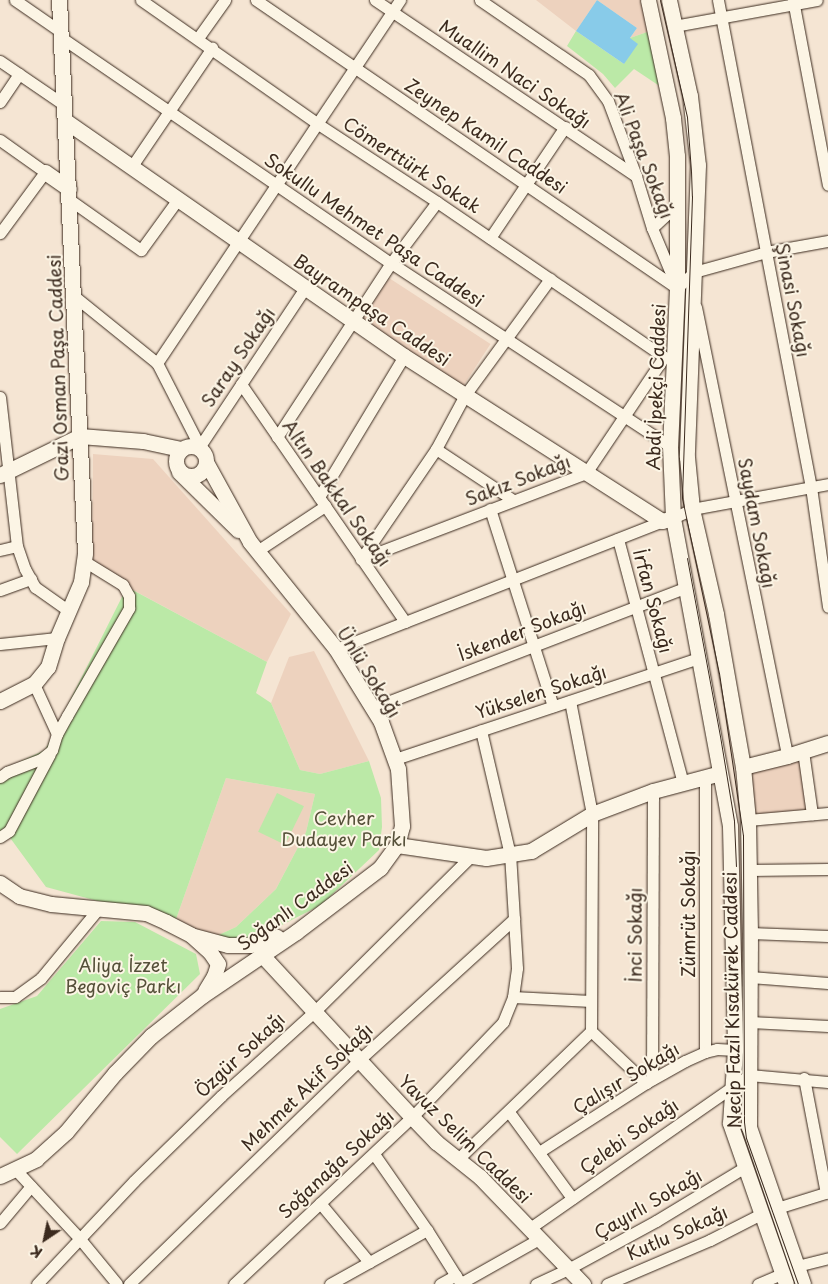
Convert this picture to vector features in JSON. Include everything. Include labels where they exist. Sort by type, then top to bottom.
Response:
[{"type":"street","name":"Sokullu Mehmet Paşa Caddesi","points":[[15,0],[276,185],[505,339],[670,446]]},
{"type":"street","name":"Gazi Osman Paşa Caddesi","points":[[0,701],[34,684],[48,667],[57,638],[81,582],[84,561],[70,194],[59,0]]},
{"type":"street","name":"Cömerttürk Sokak","points":[[142,0],[318,124],[438,202],[664,357]]},
{"type":"street","points":[[198,38],[224,0]]},
{"type":"street","name":"Zeynep Kamil Caddesi","points":[[256,0],[677,288]]},
{"type":"street","name":"Muallim Naci Sokağı","points":[[375,0],[636,176]]},
{"type":"street","points":[[157,363],[400,0]]},
{"type":"street","name":"Ali Paşa Sokağı","points":[[480,0],[589,75],[608,100],[636,176],[652,228],[677,288]]},
{"type":"street","name":"Abdi İpekçi Caddesi","points":[[648,0],[673,118],[677,156],[677,288],[667,520],[685,588],[699,658],[712,774]]},
{"type":"street","name":"Abdi İpekçi Caddesi","points":[[669,0],[690,96],[698,165],[687,457],[692,509],[716,614],[743,767]]},
{"type":"street","name":"Şinasi Sokağı","points":[[718,0],[811,487],[828,607]]},
{"type":"street","points":[[674,26],[793,2],[817,0]]},
{"type":"street","points":[[793,2],[828,185]]},
{"type":"street","points":[[132,166],[212,48]]},
{"type":"street","points":[[0,62],[66,106]]},
{"type":"street","points":[[0,102],[19,74]]},
{"type":"street","name":"Bayrampaşa Caddesi","points":[[66,122],[404,356],[586,472],[667,520]]},
{"type":"street","points":[[490,238],[565,127]]},
{"type":"street","points":[[0,140],[45,172],[141,250],[178,200]]},
{"type":"street","points":[[0,233],[45,172]]},
{"type":"street","points":[[277,437],[355,322],[391,263],[438,202]]},
{"type":"street","points":[[652,228],[678,205]]},
{"type":"street","points":[[677,288],[694,272],[766,252],[828,241]]},
{"type":"street","points":[[361,558],[436,449],[465,395],[550,279]]},
{"type":"street","name":"Saray Sokağı","points":[[202,452],[240,384],[305,288]]},
{"type":"street","points":[[74,296],[157,363],[253,546]]},
{"type":"street","name":"Saydam Sokağı","points":[[694,296],[788,756]]},
{"type":"street","points":[[253,546],[322,502],[404,356]]},
{"type":"street","name":"Sakız Sokağı","points":[[361,558],[586,472],[664,357]]},
{"type":"street","name":"Altın Bakkal Sokağı","points":[[240,384],[405,622]]},
{"type":"street","points":[[0,397],[4,473],[17,546],[35,587],[69,610]]},
{"type":"street","points":[[4,473],[80,436],[143,441],[179,461],[253,546]]},
{"type":"street","points":[[179,461],[191,446],[202,452]]},
{"type":"street","points":[[436,449],[513,500]]},
{"type":"street","points":[[179,461],[189,477],[194,476],[202,471],[202,452]]},
{"type":"street","points":[[336,649],[692,509],[828,484]]},
{"type":"street","points":[[490,509],[553,706]]},
{"type":"street","name":"İrfan Sokağı","points":[[618,539],[683,783]]},
{"type":"street","points":[[0,550],[17,546]]},
{"type":"street","name":"Ünlü Sokağı","points":[[253,546],[336,649],[381,722],[398,769],[402,826],[397,845]]},
{"type":"street","points":[[0,837],[9,831],[52,750],[58,734],[130,608],[129,596],[123,585],[84,561]]},
{"type":"street","points":[[0,590],[31,579]]},
{"type":"street","name":"İskender Sokağı","points":[[372,708],[636,605],[685,588]]},
{"type":"street","points":[[0,644],[57,638]]},
{"type":"street","name":"Yükselen Sokağı","points":[[395,759],[699,658]]},
{"type":"street","points":[[34,684],[58,734]]},
{"type":"street","points":[[458,1160],[591,1032],[592,814],[570,701]]},
{"type":"street","name":"Soğanağa Sokağı","points":[[234,1284],[412,1117],[503,1022],[513,997],[517,968],[510,855],[481,730]]},
{"type":"street","points":[[743,767],[788,756],[828,743]]},
{"type":"street","points":[[0,777],[7,772],[41,760],[52,750]]},
{"type":"street","points":[[803,751],[812,814]]},
{"type":"street","name":"Necip Fazıl Kısakürek Caddesi","points":[[743,767],[748,820],[749,870],[749,1127],[777,1208],[789,1274]]},
{"type":"street","points":[[397,845],[486,858],[531,851],[592,814],[653,791],[712,774]]},
{"type":"street","name":"Necip Fazıl Kısakürek Caddesi","points":[[712,774],[730,826],[735,1050],[730,1123],[761,1214],[789,1274],[803,1284]]},
{"type":"street","name":"Zümrüt Sokağı","points":[[705,1052],[712,774]]},
{"type":"street","name":"İnci Sokağı","points":[[649,1081],[653,791]]},
{"type":"street","points":[[748,820],[828,813]]},
{"type":"street","name":"Soğanlı Caddesi","points":[[0,1176],[36,1159],[66,1132],[151,1036],[203,995],[260,954],[296,932],[380,868],[397,845]]},
{"type":"street","name":"Özgür Sokağı","points":[[37,1284],[221,1096],[314,1012],[472,856]]},
{"type":"street","points":[[749,870],[828,868]]},
{"type":"street","points":[[0,884],[19,896],[51,904],[146,913],[191,935],[228,945],[250,945],[296,932]]},
{"type":"street","points":[[0,997],[15,996],[40,978],[98,909]]},
{"type":"street","name":"Mehmet Akif Sokağı","points":[[129,1284],[358,1060],[514,919]]},
{"type":"street","points":[[750,933],[828,936]]},
{"type":"street","points":[[191,935],[210,952],[218,964],[214,976],[203,995]]},
{"type":"street","name":"Yavuz Selim Caddesi","points":[[260,954],[436,1142],[480,1177],[583,1284]]},
{"type":"street","points":[[750,977],[828,983]]},
{"type":"street","points":[[513,997],[591,1001]]},
{"type":"street","points":[[750,1022],[828,1026]]},
{"type":"street","points":[[591,1032],[649,1081]]},
{"type":"street","name":"Çalışır Sokağı","points":[[539,1152],[649,1081],[705,1052],[717,1049],[735,1050]]},
{"type":"street","points":[[749,1075],[804,1078],[828,1082]]},
{"type":"street","name":"Çelebi Sokağı","points":[[440,1284],[459,1281],[534,1234],[572,1198],[749,1075]]},
{"type":"street","points":[[777,1208],[827,1192],[804,1078]]},
{"type":"street","points":[[509,1112],[572,1198]]},
{"type":"street","points":[[374,1154],[427,1230],[459,1281]]},
{"type":"street","name":"Çayırlı Sokağı","points":[[536,1284],[568,1269],[745,1167]]},
{"type":"street","points":[[15,1169],[80,1239],[117,1284]]},
{"type":"street","points":[[0,1223],[31,1186]]},
{"type":"street","points":[[320,1203],[369,1262]]},
{"type":"street","name":"Kutlu Sokağı","points":[[606,1284],[710,1240],[761,1214]]},
{"type":"street","points":[[330,1284],[427,1230]]},
{"type":"street","points":[[758,1284],[828,1258]]},
{"type":"shaded area","points":[[536,0],[597,0],[576,31]]},
{"type":"shaded area","points":[[597,0],[641,0],[650,31],[630,38],[637,28]]},
{"type":"shaded area","points":[[389,278],[490,344],[463,387],[361,321]]},
{"type":"shaded area","points":[[93,454],[153,459],[291,614],[267,662],[92,568]]},
{"type":"shaded area","points":[[314,651],[369,761],[320,774],[300,770],[271,703],[289,657]]},
{"type":"shaded area","points":[[800,758],[807,812],[751,816],[749,768]]},
{"type":"shaded area","points":[[226,778],[315,794],[306,832],[276,889],[236,927],[212,938],[175,922]]},
{"type":"green space","points":[[576,31],[624,64],[630,38],[650,31],[664,89],[634,69],[615,88],[603,74],[567,46]]},
{"type":"green space","name":"Cevher Dudayev Parkı","points":[[127,587],[267,662],[256,693],[271,703],[300,770],[320,774],[369,761],[381,798],[382,827],[379,850],[321,905],[262,935],[244,941],[212,938],[236,927],[276,889],[306,832],[315,794],[226,778],[175,922],[46,887],[8,835],[0,839],[0,771],[45,750]]},
{"type":"green space","points":[[277,793],[304,806],[285,845],[258,832]]},
{"type":"green space","name":"Aliya İzzet Begoviç Parkı","points":[[101,921],[135,922],[196,954],[200,974],[17,1154],[0,1137],[0,1009],[37,996]]},
{"type":"water","points":[[597,0],[637,28],[630,38],[638,44],[624,64],[576,31]]},
{"type":"tram line","points":[[660,0],[687,117],[691,171],[692,196],[682,498],[719,673],[743,835],[744,1122],[746,1138],[798,1284]]},
{"type":"tram line","points":[[687,558],[734,821],[736,866]]}]
